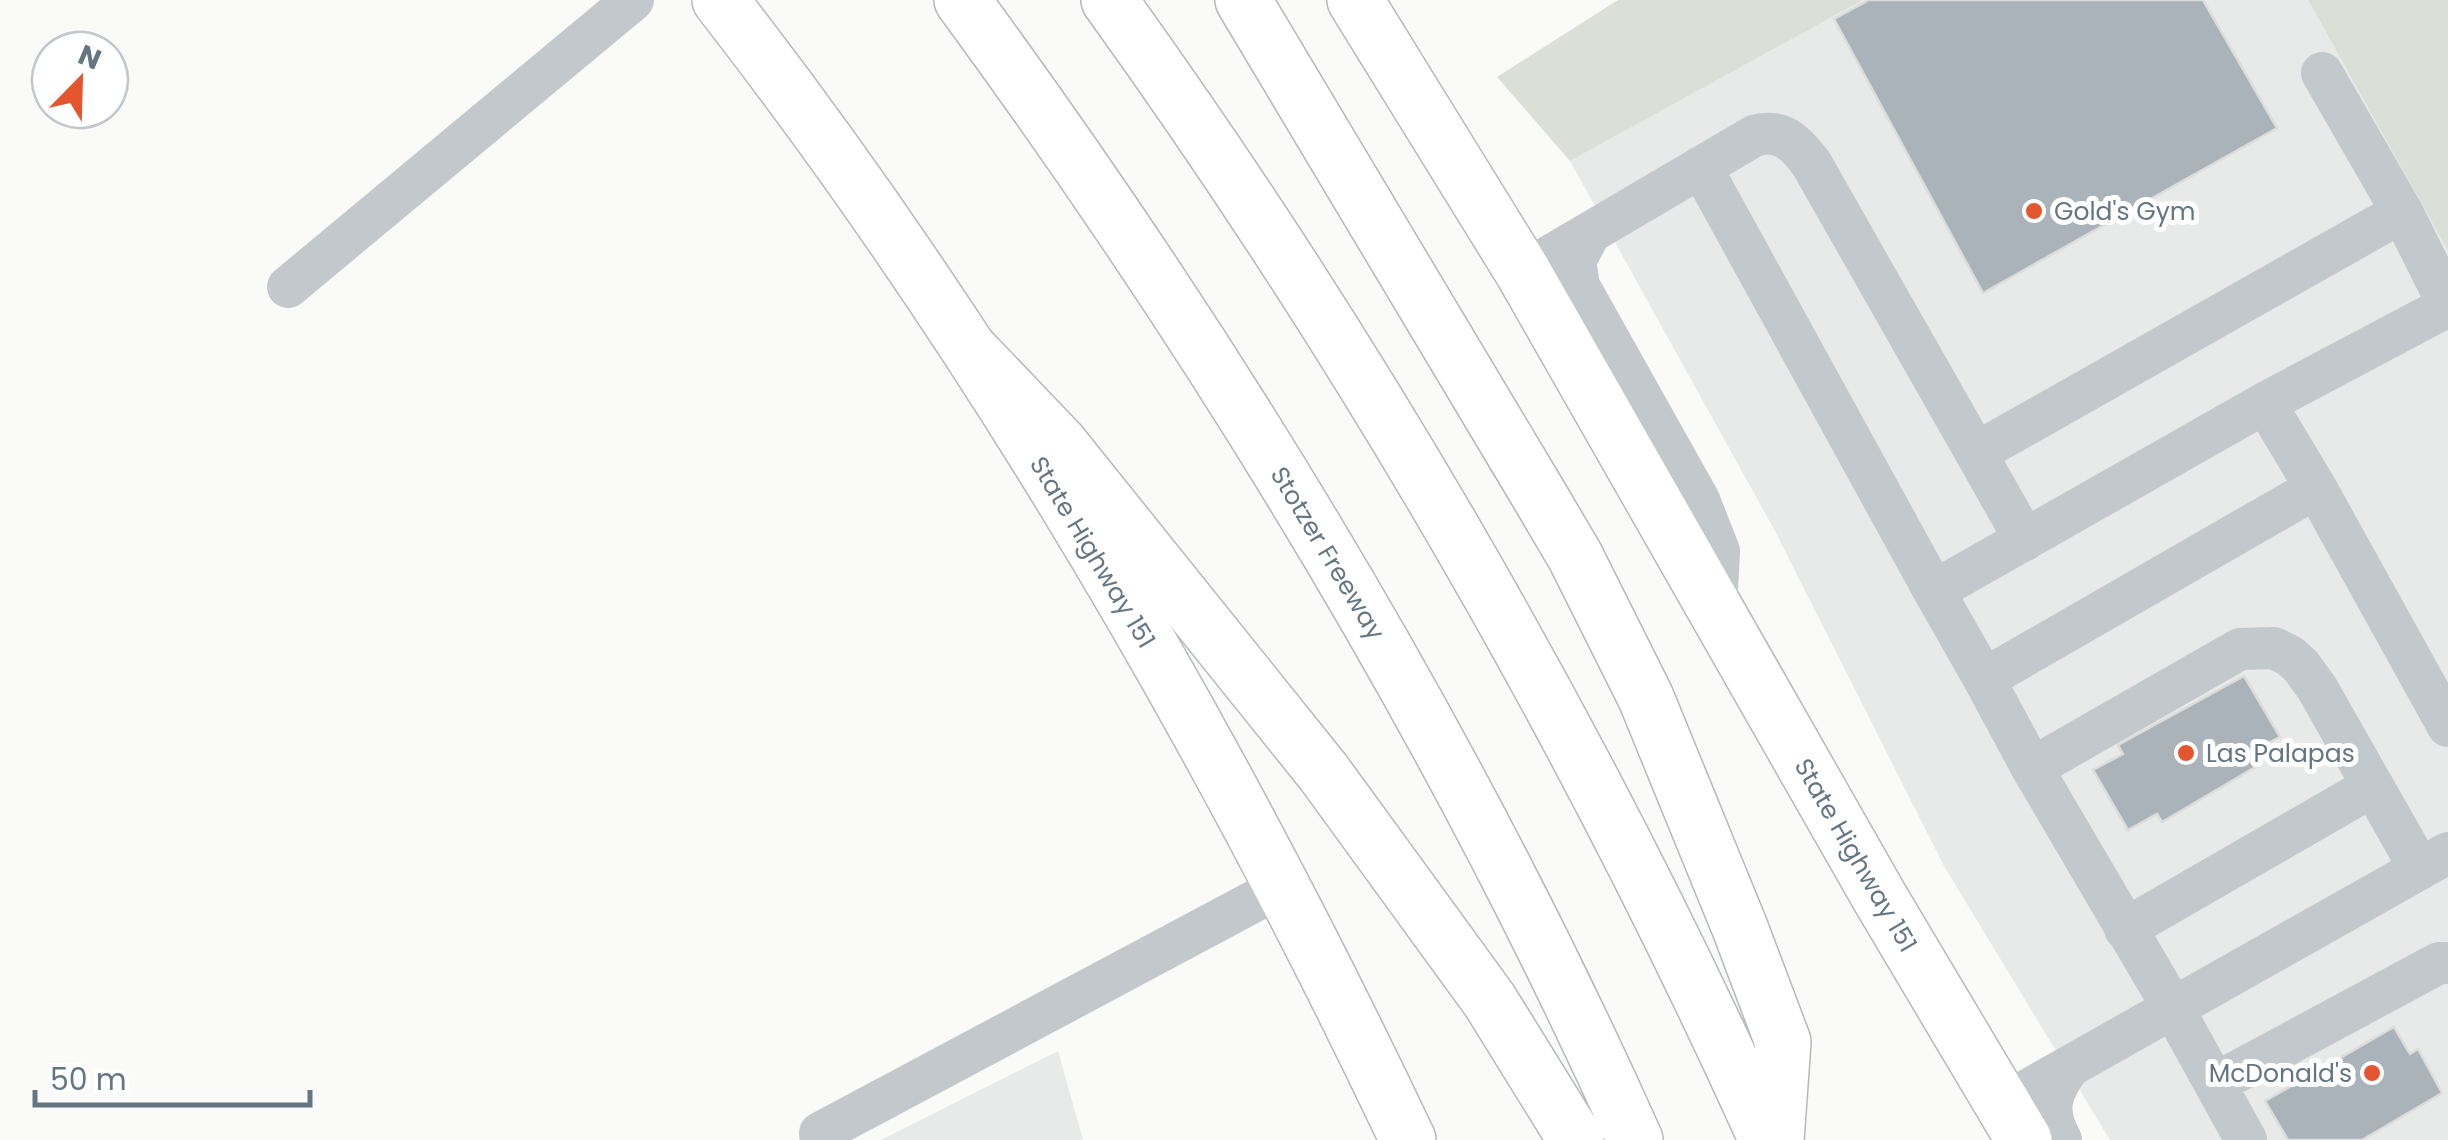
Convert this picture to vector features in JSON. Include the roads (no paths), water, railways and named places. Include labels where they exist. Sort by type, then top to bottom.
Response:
[{"type":"main road","name":"State Highway 151","points":[[720,0],[869,200],[971,351],[1110,577],[1281,887],[1408,1140]]},
{"type":"main road","name":"Stotzer Freeway","points":[[962,0],[1156,277],[1342,575],[1490,840],[1635,1140]]},
{"type":"main road","points":[[1109,0],[1337,337],[1477,570],[1636,865],[1767,1140]]},
{"type":"main road","points":[[1243,0],[1539,495],[1646,698],[1783,1042],[1776,1140]]},
{"type":"main road","name":"State Highway 151","points":[[1355,0],[1523,272],[1880,898],[2014,1122]]},
{"type":"main road","points":[[971,351],[1059,443],[1324,773],[1453,946],[1576,1140]]},
{"type":"lane","points":[[288,287],[633,0]]},
{"type":"lane","points":[[1934,592],[2265,403],[2448,305],[2402,212],[2322,73]]},
{"type":"lane","points":[[1523,272],[1754,136],[1768,132],[1792,140],[1802,150],[2025,540]]},
{"type":"lane","points":[[1701,167],[2032,768],[2174,1008],[2246,1140]]},
{"type":"lane","points":[[1976,453],[2402,212]]},
{"type":"lane","points":[[1590,233],[1574,261],[1579,286],[1699,500],[1719,550],[1716,610]]},
{"type":"lane","points":[[2265,403],[2448,726]]},
{"type":"lane","points":[[1984,679],[2316,488]]},
{"type":"lane","points":[[2014,1122],[2070,1066],[2434,861],[2373,786],[2302,666],[2274,648],[2240,648],[2032,768]]},
{"type":"lane","points":[[2126,929],[2373,786]]},
{"type":"lane","points":[[815,1138],[1281,887]]},
{"type":"lane","points":[[2216,1083],[2439,962],[2448,963]]},
{"type":"lane","points":[[2259,1060],[2290,1070],[2448,990]]},
{"type":"lane","points":[[2062,1140],[2052,1123],[2050,1101],[2070,1066]]},
{"type":"place","name":"Gold's Gym","points":[[2034,211]]},
{"type":"place","name":"Las Palapas","points":[[2186,753]]},
{"type":"place","name":"McDonald's","points":[[2372,1073]]}]
